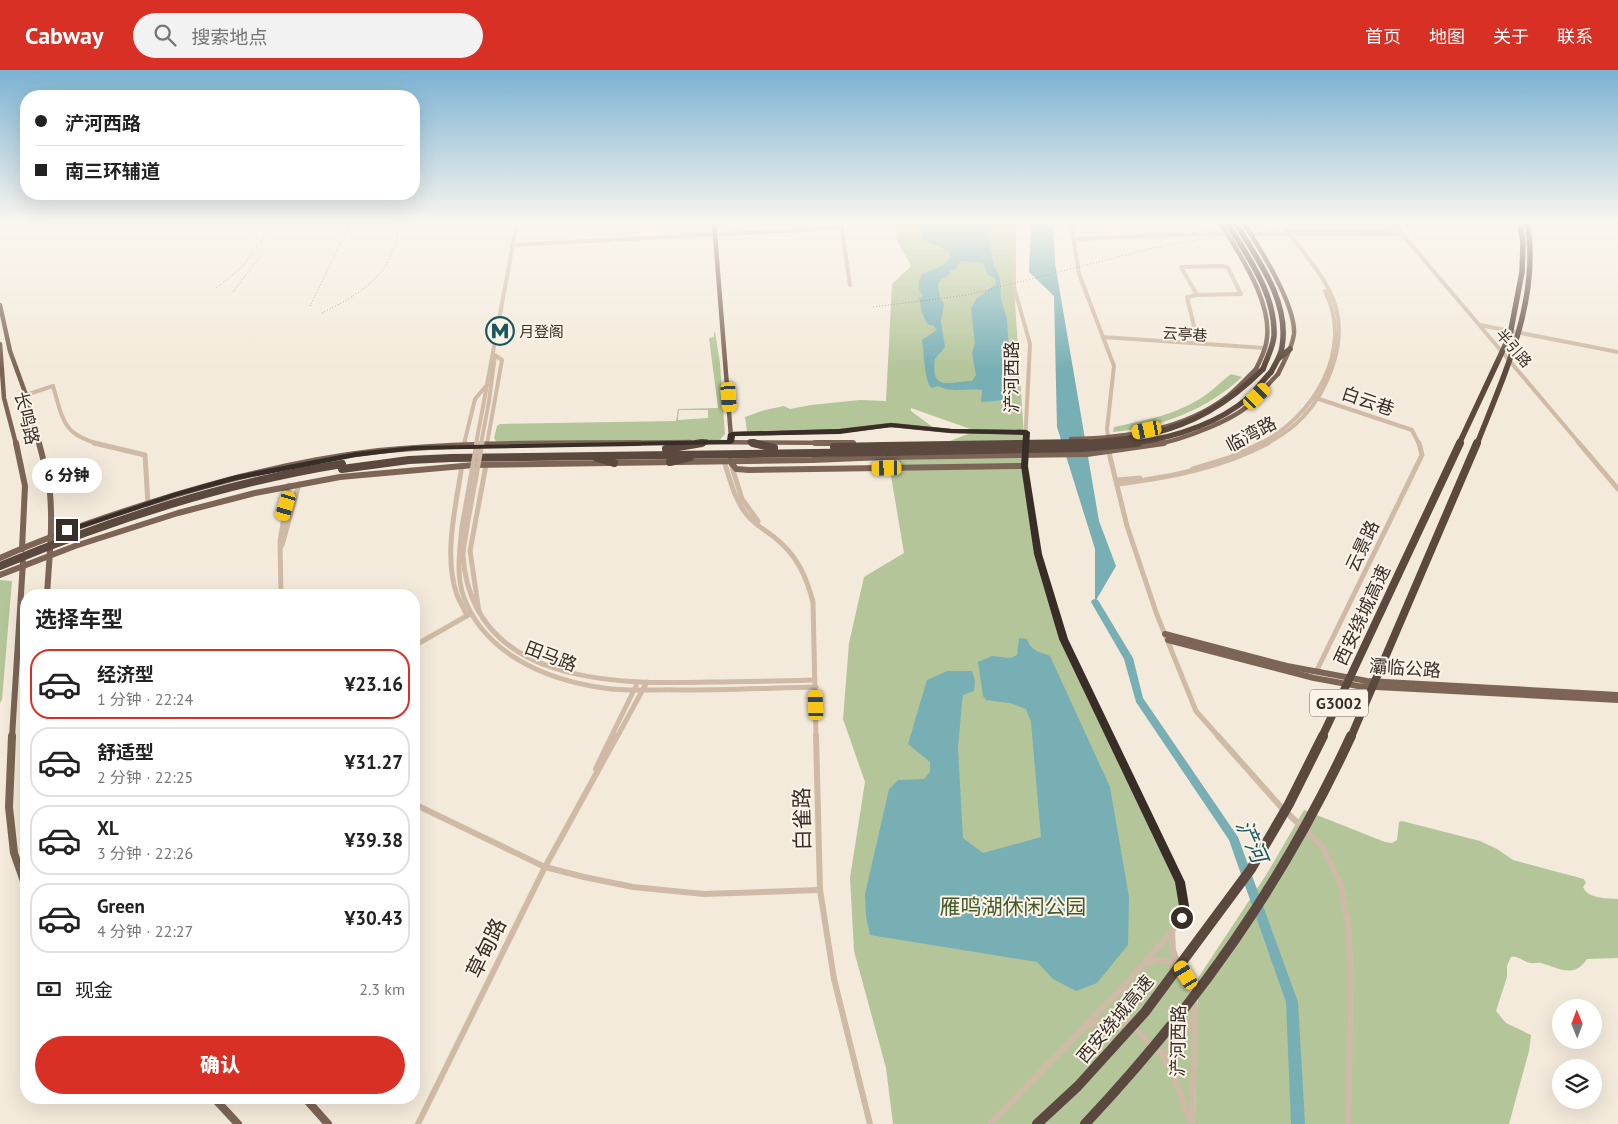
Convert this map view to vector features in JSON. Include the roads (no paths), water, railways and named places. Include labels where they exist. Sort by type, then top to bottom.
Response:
[{"type":"highway","points":[[0,571],[96,533],[171,508],[342,466],[442,458],[706,454],[1083,443],[1107,442],[1152,434],[1190,423],[1228,403],[1250,384],[1273,339],[1274,314],[1272,306],[1255,271]]},
{"type":"highway","points":[[0,566],[65,540],[178,502],[293,473],[419,455],[476,452],[774,448],[1083,449],[1111,448],[1154,441],[1197,427],[1225,414],[1243,403],[1262,384],[1270,372],[1278,359],[1283,339],[1282,310],[1263,271]]},
{"type":"highway","name":"西安绕城高速","points":[[1038,1124],[1078,1086],[1145,1012],[1251,869],[1289,804],[1350,680],[1510,335],[1522,271]]},
{"type":"highway","name":"G3002","points":[[1085,1124],[1135,1070],[1196,996],[1222,961],[1286,863],[1333,773],[1371,692],[1476,447],[1503,376],[1527,293],[1530,271]]},
{"type":"highway","points":[[1265,348],[1273,339]]},
{"type":"highway","points":[[1278,359],[1290,349]]},
{"type":"highway","points":[[666,449],[706,442]]},
{"type":"highway","points":[[750,442],[774,448]]},
{"type":"highway","points":[[670,462],[706,454]]},
{"type":"highway","points":[[588,455],[614,463]]},
{"type":"main road","points":[[718,271],[732,434],[731,442]]},
{"type":"main road","points":[[1247,271],[1266,313],[1267,338],[1259,369]]},
{"type":"main road","points":[[0,558],[51,535],[236,477],[298,464],[404,449],[464,446],[750,442],[884,449],[1087,454],[1163,443],[1220,422],[1248,406],[1278,374],[1290,349],[1294,331],[1289,308],[1270,271]]},
{"type":"main road","name":"长鸣路","points":[[0,306],[10,351],[26,395],[47,473],[50,494],[51,535],[48,589]]},
{"type":"main road","name":"长鸣路","points":[[0,344],[4,398],[25,483],[21,589]]},
{"type":"main road","points":[[1,353],[10,351]]},
{"type":"main road","points":[[732,434],[840,431],[891,425],[951,431],[1026,432]]},
{"type":"main road","points":[[0,575],[51,555],[178,512],[289,486],[372,472],[486,465],[727,461],[884,449]]},
{"type":"main road","points":[[727,461],[736,468],[749,470],[1024,466]]},
{"type":"main road","name":"长鸣路","points":[[20,610],[9,771],[9,807],[14,853],[20,870]]},
{"type":"main road","name":"灞临公路","points":[[1166,637],[1316,672],[1377,681],[1618,695]]},
{"type":"main road","name":"灞临公路","points":[[1166,637],[1314,678],[1358,686],[1618,700]]},
{"type":"main road","points":[[220,1104],[238,1124]]},
{"type":"main road","points":[[310,1104],[328,1124]]},
{"type":"street","name":"田马路","points":[[508,271],[495,354],[457,560],[460,581],[469,615],[495,646],[524,665],[565,680],[604,688],[643,689],[815,683]]},
{"type":"street","points":[[848,271],[850,285]]},
{"type":"street","name":"浐河西路","points":[[1014,271],[1014,287],[1030,344],[1024,466],[1038,554],[1063,639],[1180,882],[1184,906],[1182,918],[1172,931],[1173,950],[1178,963],[1192,984],[1195,1010],[1191,1124]]},
{"type":"street","points":[[1079,271],[1114,366],[1108,429],[1110,457],[1127,526],[1166,637],[1196,711],[1280,807],[1322,846],[1340,885],[1348,925],[1351,974],[1348,1124]]},
{"type":"street","points":[[1183,271],[1197,295]]},
{"type":"street","points":[[1198,343],[1187,297],[1241,294],[1230,271]]},
{"type":"street","name":"临湾路","points":[[1117,482],[1179,475],[1215,466],[1244,455],[1290,429],[1313,407],[1316,398],[1332,371],[1339,334],[1339,317],[1331,295],[1316,271]]},
{"type":"street","name":"半引路","points":[[1434,271],[1618,489]]},
{"type":"street","points":[[1479,325],[1618,352]]},
{"type":"street","points":[[1104,338],[1265,348]]},
{"type":"street","name":"云亭巷","points":[[1104,338],[1265,348]]},
{"type":"street","name":"田马路","points":[[486,401],[486,386],[495,354]]},
{"type":"street","points":[[487,446],[502,360],[495,354]]},
{"type":"street","points":[[26,395],[54,386],[66,428],[83,440],[144,455],[148,504]]},
{"type":"street","points":[[464,446],[475,400],[486,386]]},
{"type":"street","name":"白云巷","points":[[1316,398],[1412,430]]},
{"type":"street","name":"云景路","points":[[1316,672],[1422,455],[1419,443],[1412,430]]},
{"type":"street","name":"白雀路","points":[[727,461],[731,487],[737,500],[747,516],[791,551],[802,565],[813,602],[820,890],[834,979],[870,1124]]},
{"type":"street","points":[[480,616],[470,551],[486,465]]},
{"type":"street","points":[[420,643],[469,615],[457,595],[451,565],[462,466]]},
{"type":"street","points":[[280,550],[299,484]]},
{"type":"street","points":[[281,589],[280,534],[289,486]]},
{"type":"street","name":"田马路","points":[[464,526],[463,555],[471,599],[480,616],[499,639],[528,658],[560,671],[608,681],[815,683]]},
{"type":"street","points":[[588,788],[638,682]]},
{"type":"street","points":[[588,788],[609,754],[647,682]]},
{"type":"street","name":"草甸路","points":[[418,1124],[545,867],[588,788]]},
{"type":"street","points":[[420,807],[545,867],[632,887],[695,893],[820,890]]},
{"type":"street","points":[[990,1124],[1126,984],[1172,931]]},
{"type":"street","points":[[1143,964],[1156,960],[1178,963]]},
{"type":"street","points":[[1126,984],[1122,994],[1122,1006],[1126,1022]]},
{"type":"street","points":[[1157,1051],[1164,1053],[1175,1047],[1192,1021],[1195,1010]]},
{"type":"street","points":[[1084,1027],[1114,1019],[1126,1022],[1163,1057],[1175,1076],[1191,1124]]},
{"type":"water","points":[[929,271],[950,271],[948,276],[941,279],[938,284],[940,298],[944,304],[941,321],[945,347],[935,359],[934,370],[939,381],[950,383],[972,381],[976,375],[972,353],[975,343],[971,309],[976,299],[996,284],[995,278],[988,275],[986,271],[997,271],[1000,278],[1001,299],[1007,319],[1009,353],[1015,383],[1005,400],[981,402],[982,390],[953,390],[938,386],[932,388],[929,385],[922,340],[937,330],[934,326],[927,324],[922,313],[919,298],[923,296],[920,291],[919,282],[922,274]]},
{"type":"water","points":[[1056,271],[1099,521],[1116,566],[1095,602],[1095,549],[1057,427],[1054,296],[1029,272]]},
{"type":"water","points":[[1019,638],[1027,639],[1033,649],[1050,656],[1110,787],[1129,897],[1128,945],[1097,983],[1076,991],[1053,979],[1037,962],[870,935],[866,916],[865,894],[889,789],[898,780],[924,779],[930,772],[930,762],[908,744],[927,680],[947,671],[972,671],[975,681],[974,691],[963,695],[958,748],[963,838],[983,853],[1041,837],[1031,722],[1026,709],[1010,703],[986,700],[983,696],[978,662],[992,656],[1010,658],[1017,655]]},
{"type":"waterway","name":"浐河","points":[[1095,602],[1128,658],[1139,699],[1233,837],[1292,1002],[1298,1124]]},
{"type":"railway","points":[[216,288],[237,271]]},
{"type":"railway","points":[[233,292],[249,271]]},
{"type":"railway","points":[[310,306],[327,271]]},
{"type":"railway","points":[[322,313],[340,304],[367,286],[382,271]]},
{"type":"railway","points":[[873,307],[967,295],[1062,271]]},
{"type":"place","name":"月登阁","points":[[500,331]]},
{"type":"park label","name":"雁鸣湖休闲公园","points":[[1013,906]]}]
